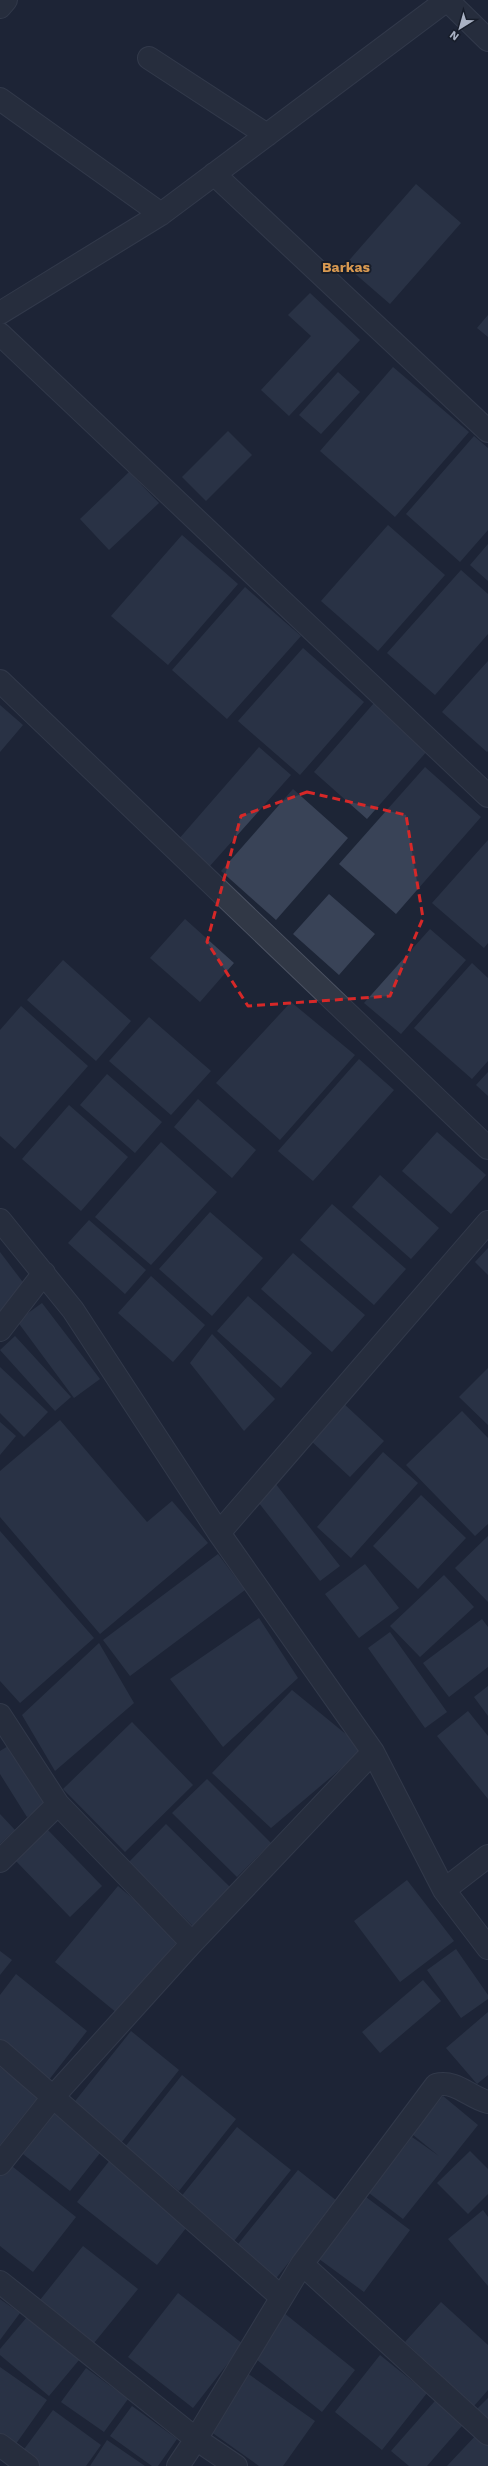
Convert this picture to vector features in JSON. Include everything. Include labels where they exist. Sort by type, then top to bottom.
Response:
[{"type":"street","points":[[0,7],[6,0]]},
{"type":"street","points":[[0,313],[161,214],[447,0],[488,40]]},
{"type":"street","points":[[149,58],[267,135]]},
{"type":"street","points":[[0,99],[161,214]]},
{"type":"street","points":[[214,174],[488,431]]},
{"type":"street","points":[[0,334],[488,796]]},
{"type":"street","points":[[0,682],[488,1148]]},
{"type":"street","points":[[0,1220],[73,1310],[219,1533],[373,1752],[444,1890],[488,1948]]},
{"type":"street","points":[[219,1533],[488,1222]]},
{"type":"street","points":[[0,1330],[44,1273]]},
{"type":"street","points":[[0,1715],[58,1804],[192,1943]]},
{"type":"street","points":[[0,2164],[53,2097],[192,1943],[373,1752]]},
{"type":"street","points":[[0,1861],[58,1804]]},
{"type":"street","points":[[444,1890],[488,1856]]},
{"type":"street","points":[[0,2051],[280,2296]]},
{"type":"street","points":[[178,2466],[196,2439],[280,2296],[302,2264],[436,2085],[445,2083],[453,2084],[478,2099],[488,2102]]},
{"type":"street","points":[[302,2264],[488,2434]]},
{"type":"street","points":[[0,2282],[196,2439],[236,2466]]},
{"type":"street","points":[[0,2445],[28,2466]]},
{"type":"highlighted area","points":[[307,792],[406,815],[423,918],[390,996],[248,1006],[207,942],[241,816]]},
{"type":"building","points":[[416,184],[461,223],[390,304],[345,265]]},
{"type":"building","points":[[310,293],[360,340],[289,416],[261,390],[311,336],[288,315]]},
{"type":"building","points":[[488,315],[488,337],[477,328]]},
{"type":"building","points":[[393,367],[469,432],[395,517],[320,451]]},
{"type":"building","points":[[338,372],[360,392],[321,434],[299,415]]},
{"type":"building","points":[[228,431],[252,455],[206,501],[182,477]]},
{"type":"building","points":[[474,436],[488,448],[488,530],[460,562],[406,514]]},
{"type":"building","points":[[129,472],[159,503],[109,550],[80,519]]},
{"type":"building","points":[[388,525],[445,575],[378,651],[321,601]]},
{"type":"building","points":[[182,535],[238,584],[168,665],[111,616]]},
{"type":"building","points":[[488,544],[488,581],[470,565]]},
{"type":"building","points":[[461,570],[488,594],[488,634],[435,695],[387,653]]},
{"type":"building","points":[[245,587],[301,636],[227,719],[172,670]]},
{"type":"building","points":[[303,648],[364,702],[300,775],[238,721]]},
{"type":"building","points":[[488,661],[488,751],[487,752],[442,712]]},
{"type":"building","points":[[374,703],[428,750],[367,819],[314,772]]},
{"type":"building","points":[[0,705],[23,725],[0,752]]},
{"type":"building","points":[[259,747],[291,775],[209,867],[178,840]]},
{"type":"building","points":[[425,767],[481,817],[396,914],[339,864]]},
{"type":"building","points":[[293,789],[348,838],[276,920],[221,871]]},
{"type":"building","points":[[488,840],[488,943],[484,948],[432,903]]},
{"type":"building","points":[[329,894],[375,934],[339,975],[293,934]]},
{"type":"building","points":[[185,919],[234,963],[200,1002],[150,958]]},
{"type":"building","points":[[430,929],[466,960],[401,1034],[364,1003]]},
{"type":"building","points":[[63,960],[131,1021],[96,1061],[27,1000]]},
{"type":"building","points":[[472,963],[488,978],[488,1061],[472,1079],[414,1028]]},
{"type":"building","points":[[291,1002],[355,1055],[280,1140],[216,1083]]},
{"type":"building","points":[[21,1006],[88,1066],[15,1149],[0,1136],[0,1030]]},
{"type":"building","points":[[149,1017],[211,1071],[171,1115],[109,1061]]},
{"type":"building","points":[[359,1059],[394,1090],[313,1181],[278,1151]]},
{"type":"building","points":[[488,1072],[488,1096],[476,1085]]},
{"type":"building","points":[[107,1074],[162,1122],[135,1153],[80,1105]]},
{"type":"building","points":[[198,1099],[256,1150],[232,1178],[174,1127]]},
{"type":"building","points":[[69,1105],[128,1157],[81,1211],[22,1159]]},
{"type":"building","points":[[437,1132],[486,1175],[451,1214],[402,1171]]},
{"type":"building","points":[[161,1142],[217,1192],[151,1265],[95,1217]]},
{"type":"building","points":[[380,1175],[439,1228],[411,1259],[352,1207]]},
{"type":"building","points":[[332,1204],[406,1269],[374,1305],[300,1240]]},
{"type":"building","points":[[210,1212],[263,1258],[212,1316],[159,1269]]},
{"type":"building","points":[[89,1220],[146,1270],[125,1294],[68,1243]]},
{"type":"building","points":[[488,1248],[488,1275],[475,1262]]},
{"type":"building","points":[[0,1252],[25,1285],[0,1314]]},
{"type":"building","points":[[293,1253],[365,1315],[332,1352],[261,1289]]},
{"type":"building","points":[[151,1276],[205,1325],[173,1362],[118,1313]]},
{"type":"building","points":[[248,1296],[312,1353],[281,1388],[217,1331]]},
{"type":"building","points":[[42,1303],[100,1379],[74,1398],[17,1321]]},
{"type":"building","points":[[212,1334],[275,1399],[244,1431],[190,1363]]},
{"type":"building","points":[[15,1336],[71,1397],[55,1411],[0,1350]]},
{"type":"building","points":[[0,1367],[48,1412],[24,1437],[0,1413]]},
{"type":"building","points":[[488,1368],[488,1425],[459,1397]]},
{"type":"building","points":[[343,1403],[384,1441],[350,1477],[309,1439]]},
{"type":"building","points":[[462,1411],[488,1438],[488,1524],[475,1536],[406,1465]]},
{"type":"building","points":[[60,1420],[147,1522],[172,1501],[208,1543],[100,1634],[0,1517],[0,1471]]},
{"type":"building","points":[[0,1422],[16,1436],[0,1455]]},
{"type":"building","points":[[383,1452],[418,1483],[351,1558],[317,1527]]},
{"type":"building","points":[[275,1483],[340,1566],[320,1581],[255,1498]]},
{"type":"building","points":[[421,1495],[466,1538],[418,1589],[373,1546]]},
{"type":"building","points":[[0,1531],[94,1638],[20,1703],[0,1681]]},
{"type":"building","points":[[488,1536],[488,1602],[455,1568]]},
{"type":"building","points":[[218,1554],[245,1590],[130,1676],[103,1640]]},
{"type":"building","points":[[365,1564],[399,1608],[359,1638],[325,1594]]},
{"type":"building","points":[[444,1575],[474,1607],[420,1657],[390,1626]]},
{"type":"building","points":[[259,1618],[298,1678],[223,1747],[170,1679]]},
{"type":"building","points":[[482,1619],[488,1627],[488,1667],[449,1697],[423,1663]]},
{"type":"building","points":[[390,1632],[447,1712],[425,1728],[368,1648]]},
{"type":"building","points":[[99,1643],[134,1703],[55,1771],[22,1715]]},
{"type":"building","points":[[488,1686],[488,1716],[474,1697]]},
{"type":"building","points":[[292,1690],[364,1749],[271,1828],[212,1773]]},
{"type":"building","points":[[468,1711],[488,1736],[488,1799],[437,1736]]},
{"type":"building","points":[[132,1722],[193,1785],[125,1852],[63,1789]]},
{"type":"building","points":[[13,1743],[50,1803],[27,1817],[0,1774],[0,1751]]},
{"type":"building","points":[[207,1779],[271,1843],[237,1877],[172,1813]]},
{"type":"building","points":[[0,1814],[15,1830],[0,1844]]},
{"type":"building","points":[[166,1824],[231,1888],[194,1927],[128,1863]]},
{"type":"building","points":[[46,1828],[102,1886],[70,1917],[14,1859]]},
{"type":"building","points":[[407,1880],[454,1941],[400,1982],[354,1921]]},
{"type":"building","points":[[118,1886],[180,1938],[117,2013],[55,1962]]},
{"type":"building","points":[[456,1949],[488,1995],[488,1999],[461,2018],[427,1970]]},
{"type":"building","points":[[0,1951],[12,1960],[0,1975]]},
{"type":"building","points":[[16,1974],[87,2031],[48,2081],[0,2043],[0,1995]]},
{"type":"building","points":[[423,1980],[441,2001],[380,2053],[362,2032]]},
{"type":"building","points":[[488,2012],[488,2075],[477,2084],[446,2048]]},
{"type":"building","points":[[131,2031],[179,2070],[121,2143],[72,2105]]},
{"type":"building","points":[[0,2067],[38,2097],[0,2145]]},
{"type":"building","points":[[182,2075],[236,2119],[179,2191],[125,2147]]},
{"type":"building","points":[[443,2096],[478,2125],[403,2219],[369,2193],[412,2137],[439,2156],[412,2134]]},
{"type":"building","points":[[57,2111],[104,2148],[70,2191],[23,2154]]},
{"type":"building","points":[[237,2127],[291,2170],[234,2241],[180,2198]]},
{"type":"building","points":[[470,2151],[488,2169],[488,2194],[468,2214],[437,2183]]},
{"type":"building","points":[[110,2160],[190,2223],[157,2265],[77,2202]]},
{"type":"building","points":[[8,2163],[76,2217],[33,2272],[0,2246],[0,2173]]},
{"type":"building","points":[[298,2170],[337,2201],[274,2281],[234,2249]]},
{"type":"building","points":[[362,2194],[410,2230],[364,2292],[315,2256]]},
{"type":"building","points":[[483,2210],[488,2217],[488,2286],[448,2239]]},
{"type":"building","points":[[83,2246],[138,2289],[94,2343],[40,2300]]},
{"type":"building","points":[[178,2293],[243,2344],[193,2408],[128,2357]]},
{"type":"building","points":[[0,2299],[20,2313],[0,2340]]},
{"type":"building","points":[[441,2302],[488,2345],[488,2390],[474,2406],[405,2342]]},
{"type":"building","points":[[284,2313],[355,2370],[322,2412],[251,2355]]},
{"type":"building","points":[[27,2317],[79,2360],[49,2396],[0,2355],[0,2349]]},
{"type":"building","points":[[380,2355],[427,2393],[382,2450],[335,2412]]},
{"type":"building","points":[[0,2367],[47,2400],[13,2448],[0,2439]]},
{"type":"building","points":[[86,2368],[128,2399],[104,2432],[61,2402]]},
{"type":"building","points":[[247,2373],[315,2421],[283,2466],[259,2466],[207,2429]]},
{"type":"building","points":[[441,2394],[468,2419],[427,2466],[409,2466],[391,2451]]},
{"type":"building","points":[[488,2398],[488,2430],[472,2414]]},
{"type":"building","points":[[132,2406],[177,2439],[158,2466],[152,2466],[110,2436]]},
{"type":"building","points":[[53,2410],[101,2445],[86,2466],[40,2466],[22,2452]]},
{"type":"building","points":[[479,2432],[488,2441],[488,2466],[447,2466]]},
{"type":"building","points":[[107,2440],[145,2466],[90,2466]]},
{"type":"district","name":"Barkas","points":[[346,267]]}]
